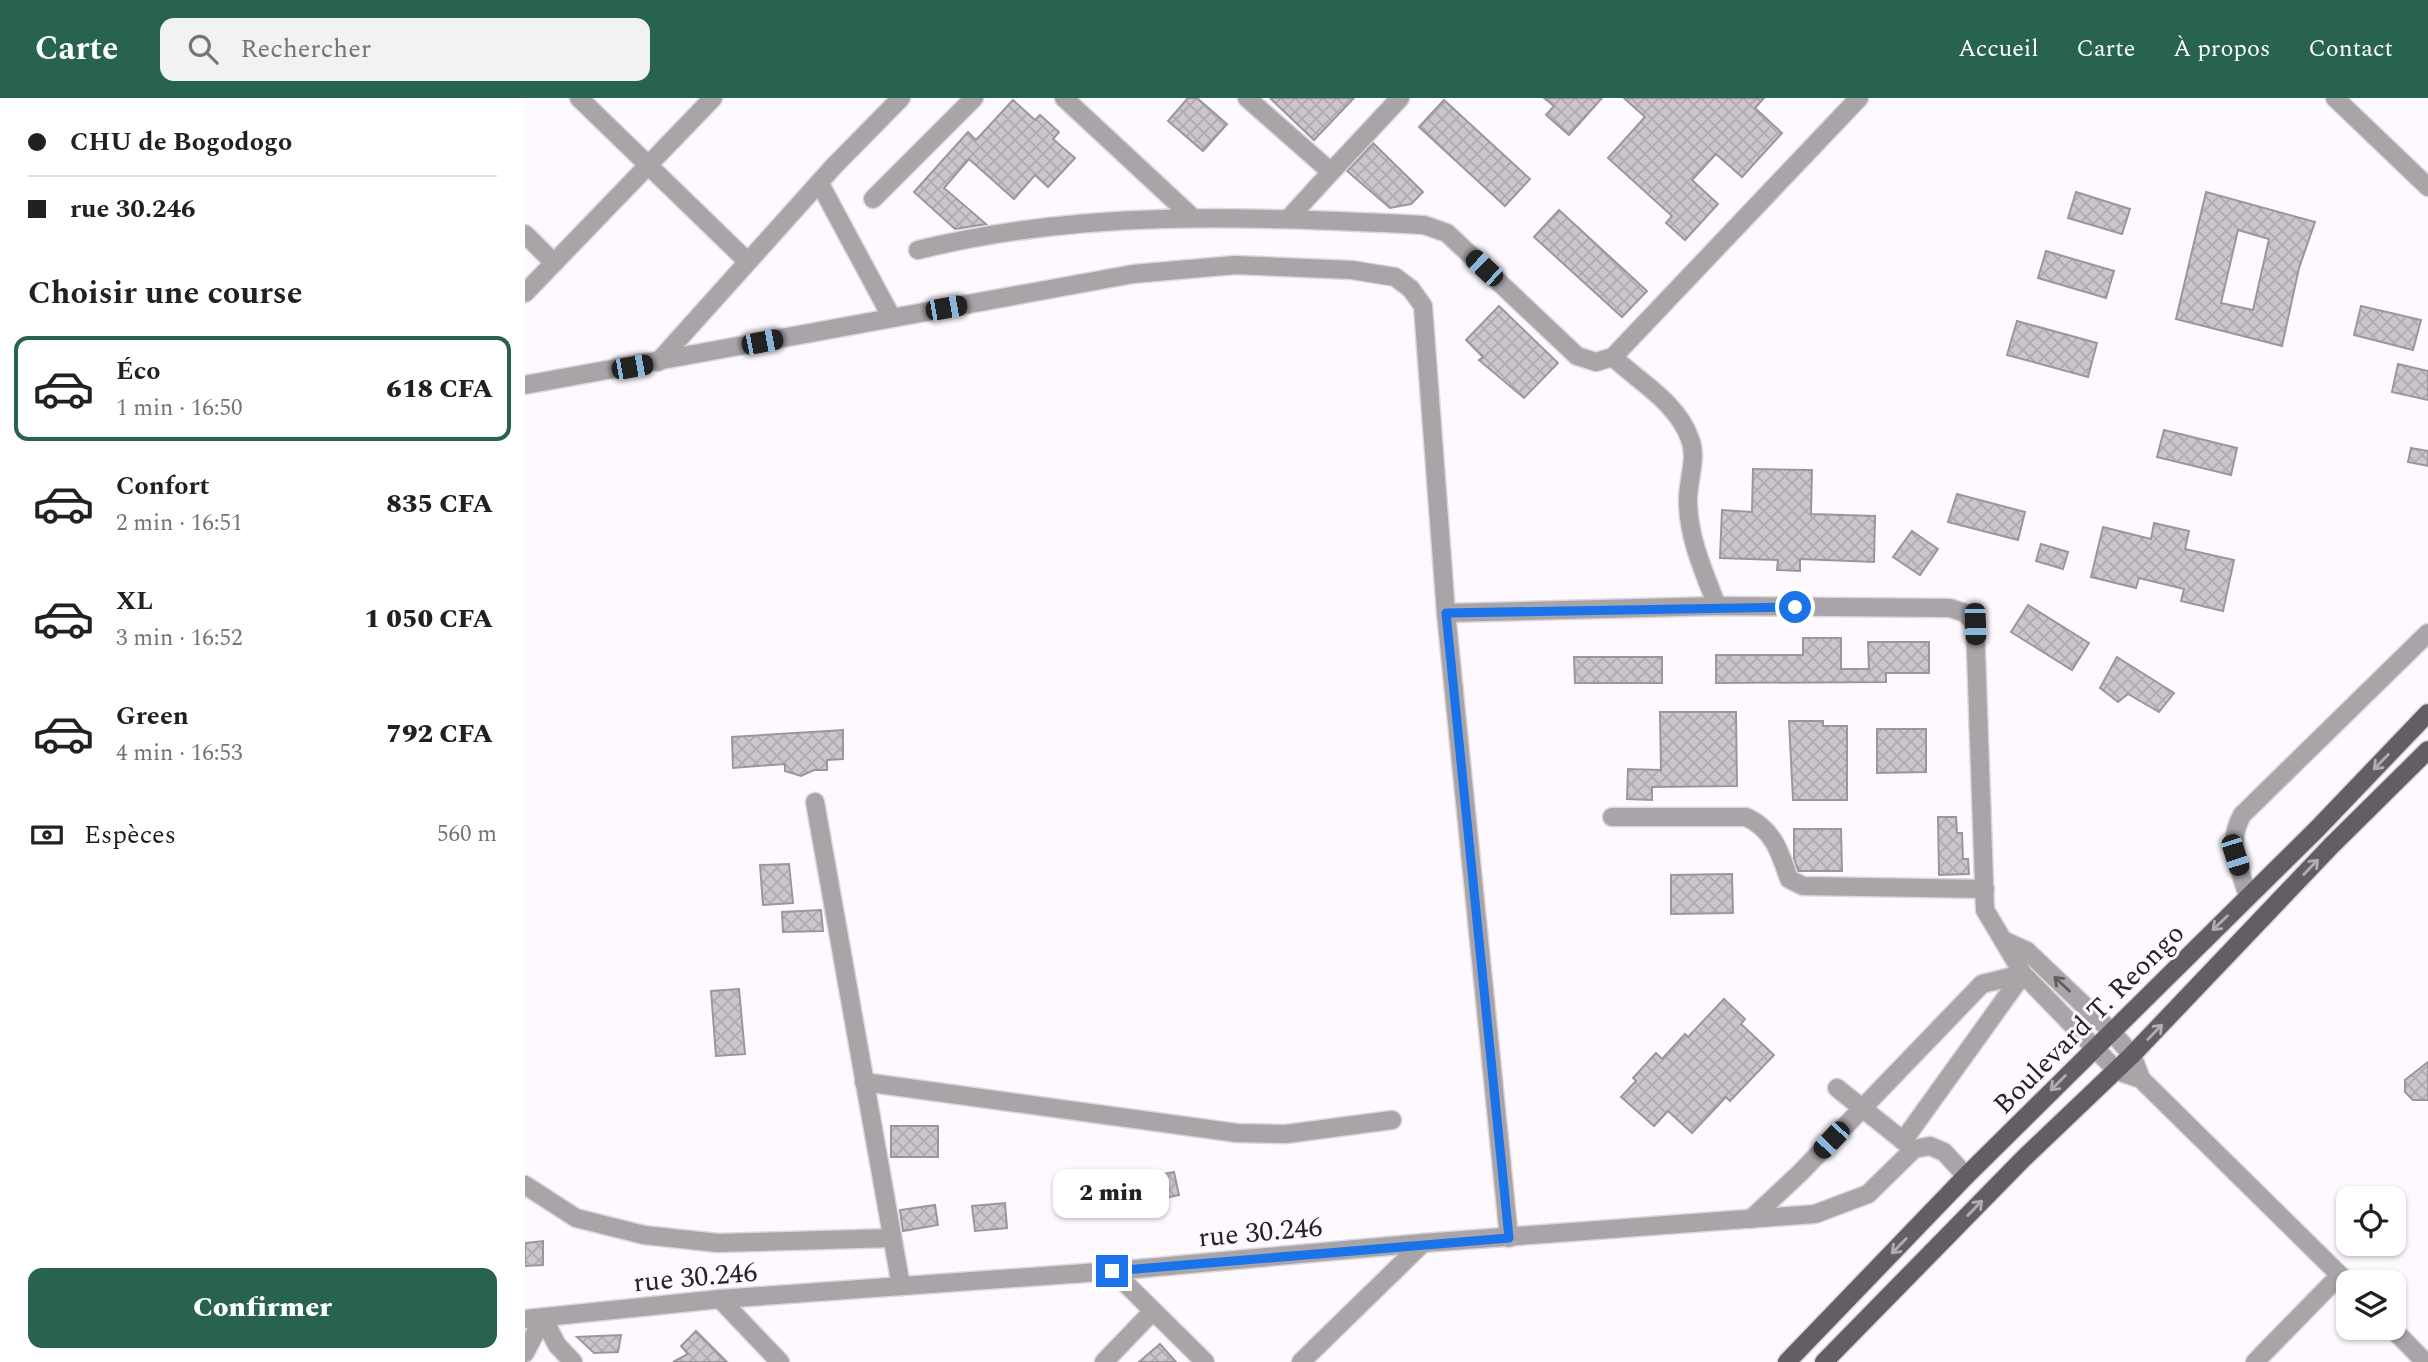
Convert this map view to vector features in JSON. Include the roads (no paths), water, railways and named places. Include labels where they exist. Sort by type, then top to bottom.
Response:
[{"type":"main road","name":"Boulevard T. Reongo","points":[[1787,1362],[1966,1176],[2428,713]]},
{"type":"main road","name":"Boulevard T. Reongo","points":[[1824,1362],[2024,1158],[2117,1071],[2331,846],[2428,750]]},
{"type":"street","points":[[579,98],[747,261]]},
{"type":"street","points":[[525,293],[713,98]]},
{"type":"street","points":[[658,362],[747,261],[901,98]]},
{"type":"street","points":[[873,199],[974,98]]},
{"type":"street","points":[[1064,98],[1191,216]]},
{"type":"street","points":[[1247,98],[1331,172]]},
{"type":"street","points":[[1289,218],[1400,98]]},
{"type":"street","points":[[918,250],[1031,226],[1191,216],[1424,225],[1447,233],[1577,356],[1596,362],[1613,357],[1859,98]]},
{"type":"street","points":[[2335,98],[2428,187]]},
{"type":"street","points":[[820,184],[892,318]]},
{"type":"street","points":[[525,234],[554,263]]},
{"type":"street","points":[[525,385],[1133,274],[1235,265],[1352,270],[1395,278],[1411,289],[1423,306],[1446,613],[1509,1238]]},
{"type":"street","points":[[1613,357],[1666,402],[1690,438],[1694,455],[1687,488],[1690,535],[1717,606]]},
{"type":"street","points":[[1446,613],[1717,606],[1949,608],[1965,613],[1975,624],[1985,910],[2023,974],[2117,1071],[2141,1079]]},
{"type":"street","points":[[2248,896],[2235,855],[2233,832],[2242,815],[2428,633]]},
{"type":"street","points":[[815,802],[901,1286]]},
{"type":"street","points":[[1612,817],[1746,817],[1761,824],[1774,840],[1789,879],[1803,886],[1985,888]]},
{"type":"street","points":[[2003,940],[2027,951],[2111,1031],[2132,1055],[2141,1079],[2336,1272]]},
{"type":"street","points":[[1751,1219],[1800,1173],[1982,984],[2023,974]]},
{"type":"street","name":"rue 30.246","points":[[534,1319],[720,1299],[1112,1271],[1423,1243],[1815,1214],[1846,1205],[1868,1194],[1909,1145],[2023,974]]},
{"type":"street","points":[[864,1082],[1117,1114],[1237,1133],[1286,1134],[1392,1120]]},
{"type":"street","points":[[1837,1088],[1909,1145],[1930,1146],[1944,1152],[1966,1176]]},
{"type":"street","points":[[525,1185],[576,1218],[644,1235],[718,1243],[892,1238]]},
{"type":"street","points":[[1301,1362],[1423,1243]]},
{"type":"street","points":[[1112,1271],[1206,1362]]},
{"type":"street","points":[[2255,1362],[2336,1287]]},
{"type":"street","points":[[720,1299],[780,1362]]},
{"type":"street","points":[[1104,1362],[1153,1311]]},
{"type":"street","points":[[525,1353],[534,1319]]},
{"type":"street","points":[[534,1319],[573,1362]]},
{"type":"street","points":[[2404,1340],[2425,1362]]}]
